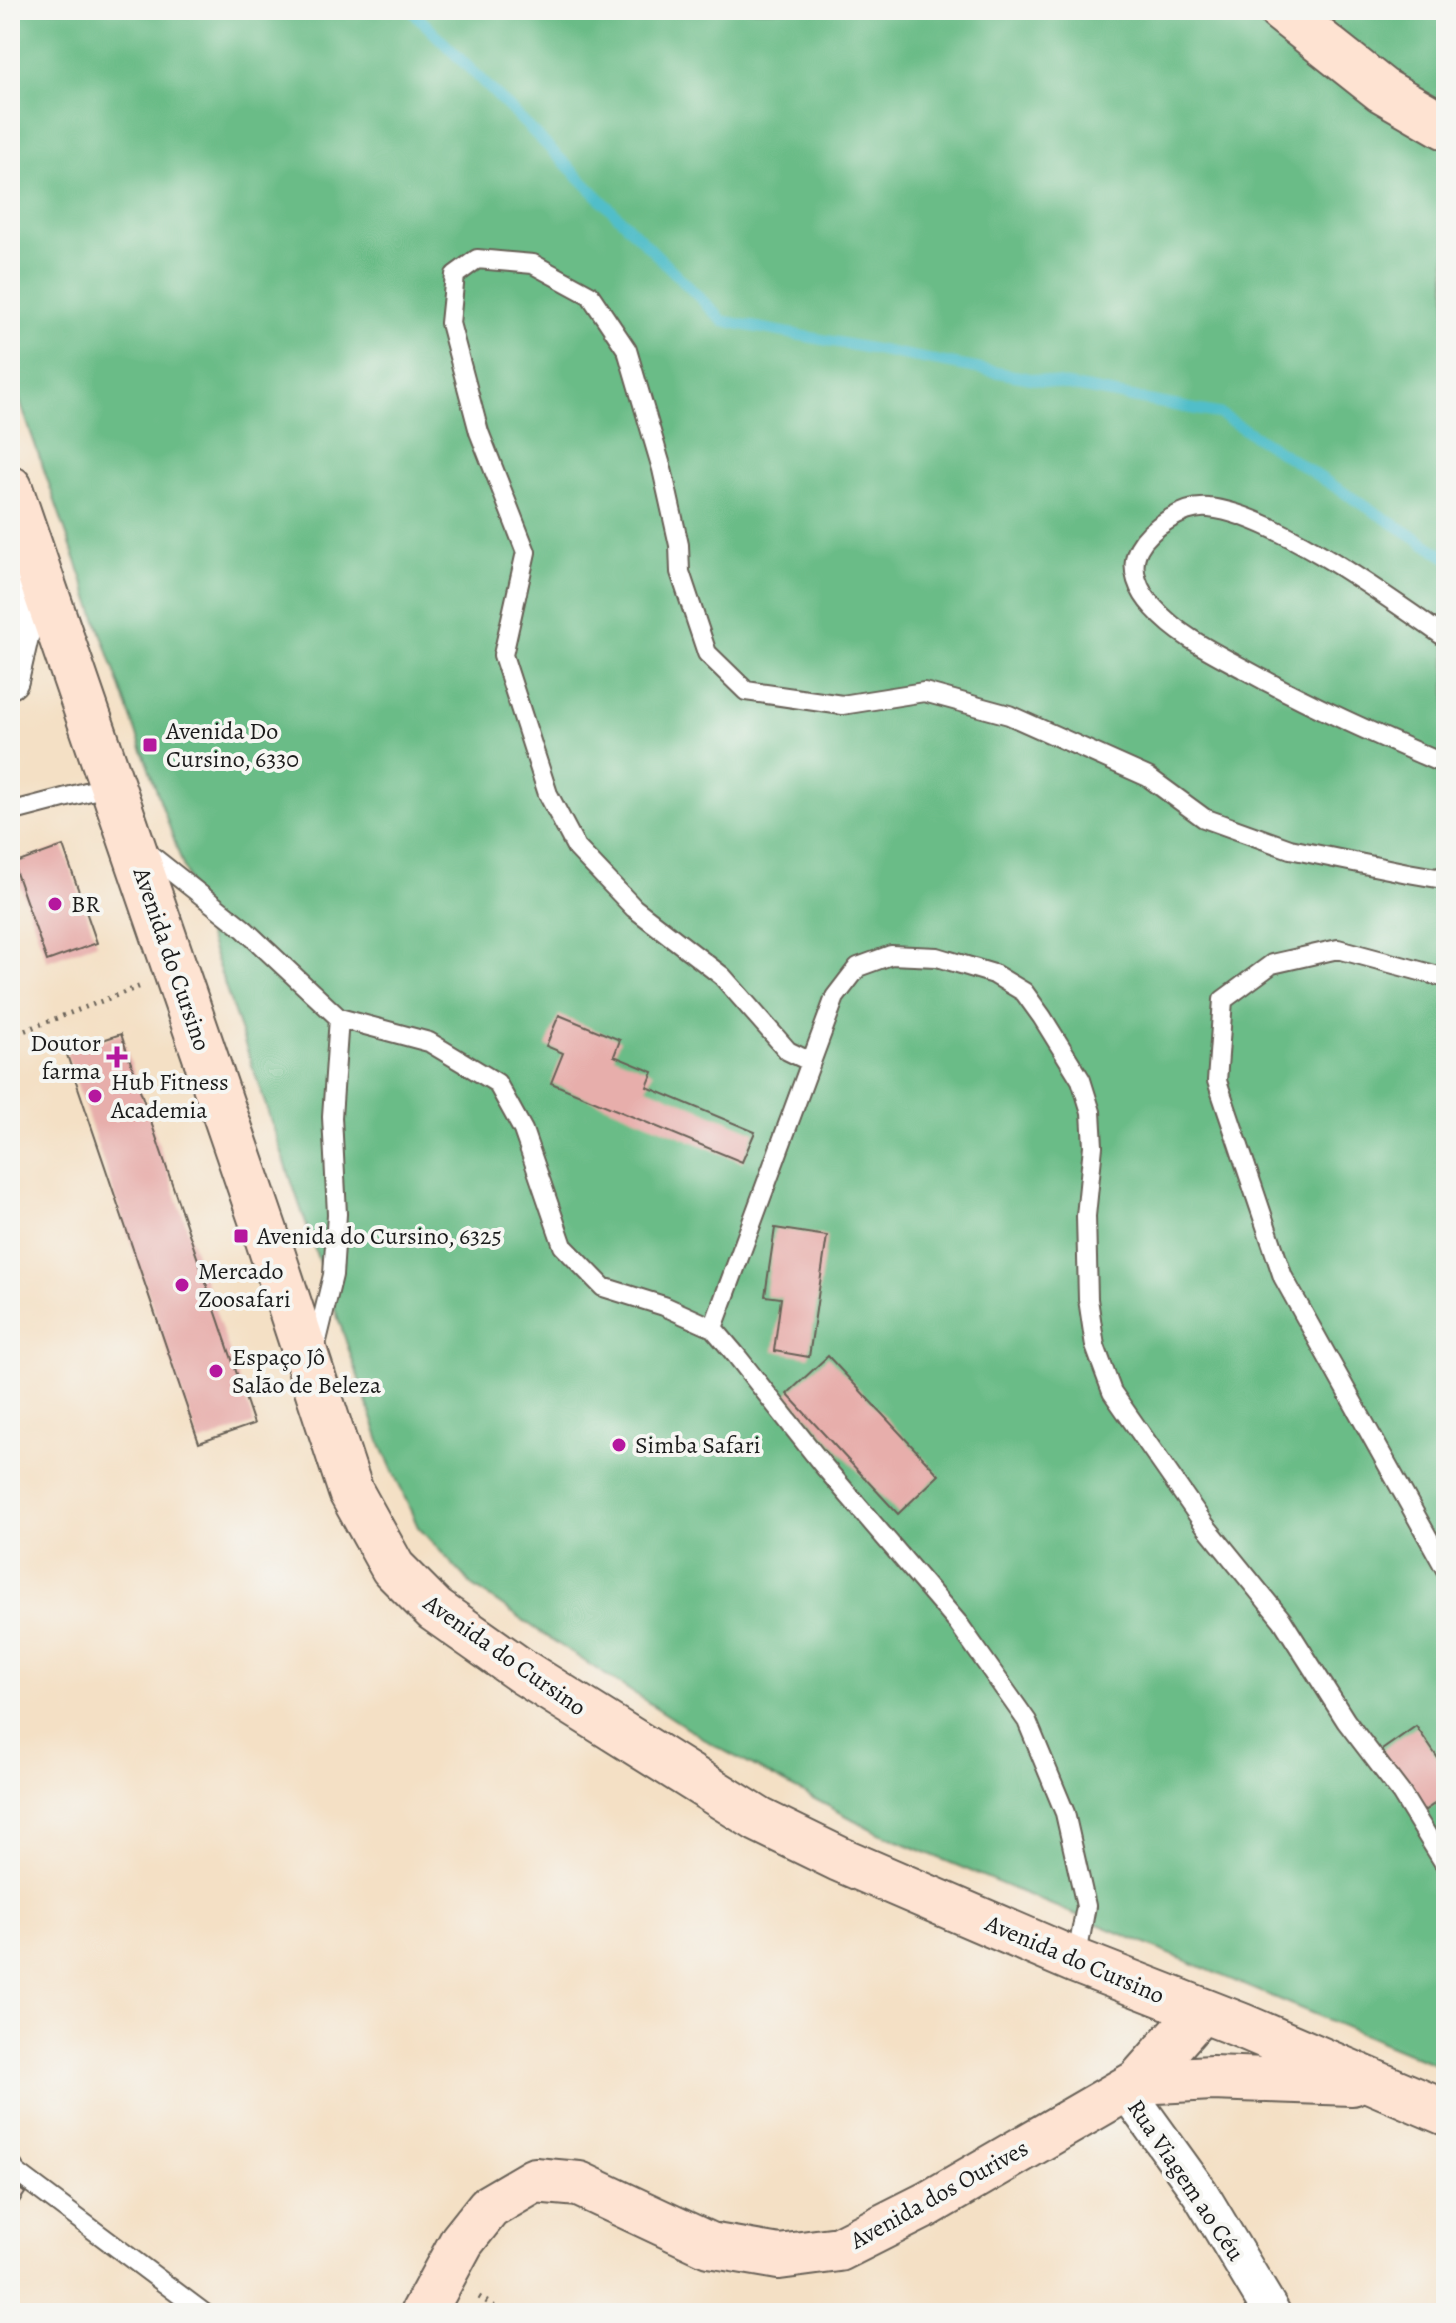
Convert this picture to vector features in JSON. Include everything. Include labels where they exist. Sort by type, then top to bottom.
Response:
[{"type":"main road","points":[[1281,10],[1382,90],[1446,127]]},
{"type":"main road","name":"Avenida do Cursino","points":[[10,488],[351,1492],[393,1568],[435,1610],[665,1764],[759,1820],[839,1859],[1076,1961],[1446,2113]]},
{"type":"main road","name":"Avenida dos Ourives","points":[[423,2313],[462,2241],[489,2207],[535,2180],[579,2184],[709,2245],[779,2257],[839,2249],[928,2204],[1131,2086],[1201,2011]]},
{"type":"main road","name":"Avenida dos Ourives","points":[[1131,2086],[1212,2078],[1382,2085]]},
{"type":"street","points":[[10,680],[36,567]]},
{"type":"street","name":"Rua Viagem ao Céu","points":[[1131,2086],[1272,2313]]},
{"type":"lane","points":[[811,1062],[788,1051],[722,976],[634,908],[576,847],[548,794],[503,655],[526,552],[479,432],[450,323],[455,275],[477,259],[533,264],[590,295],[627,350],[662,469],[679,545],[680,572],[707,653],[746,691],[842,705],[924,692],[1009,715],[1148,777],[1204,818],[1290,849],[1437,878],[1446,875]]},
{"type":"lane","points":[[1446,638],[1384,595],[1253,517],[1206,507],[1170,519],[1145,536],[1135,556],[1136,584],[1152,607],[1184,636],[1306,703],[1446,765]]},
{"type":"lane","points":[[10,812],[113,785]]},
{"type":"lane","points":[[132,840],[244,929],[339,1018],[429,1042],[497,1083],[523,1130],[563,1246],[603,1287],[664,1306],[713,1328],[822,1464],[958,1623],[1027,1721],[1065,1813],[1086,1906],[1076,1961]]},
{"type":"lane","points":[[1446,978],[1338,949],[1272,964],[1223,1000],[1217,1081],[1283,1277],[1446,1570]]},
{"type":"lane","points":[[713,1328],[835,997],[858,967],[891,955],[937,957],[994,974],[1024,992],[1081,1080],[1091,1112],[1093,1146],[1086,1216],[1088,1299],[1095,1346],[1112,1392],[1204,1524],[1282,1620],[1346,1721],[1401,1793],[1446,1866]]},
{"type":"lane","points":[[310,1368],[333,1275],[337,1214],[332,1117],[339,1018]]},
{"type":"lane","points":[[10,2162],[16,2172],[204,2313]]},
{"type":"path","points":[[10,1036],[176,973]]},
{"type":"green space","points":[[10,10],[1446,10],[1446,2069],[879,1833],[715,1746],[552,1640],[472,1585],[418,1527],[382,1447],[220,971],[10,373]]},
{"type":"building","name":"BR","points":[[63,846],[97,943],[47,961],[13,864]]},
{"type":"building","points":[[559,1015],[620,1040],[614,1056],[653,1072],[647,1087],[755,1132],[742,1162],[551,1083],[563,1053],[546,1046]]},
{"type":"building","points":[[121,1034],[254,1424],[199,1443],[66,1052]]},
{"type":"building","points":[[775,1228],[827,1236],[809,1357],[774,1351],[781,1298],[765,1296]]},
{"type":"building","points":[[828,1356],[939,1475],[898,1514],[787,1394]]},
{"type":"building","points":[[1416,1726],[1446,1770],[1446,1796],[1421,1813],[1379,1752]]},
{"type":"building","points":[[10,2182],[25,2193],[10,2215]]},
{"type":"waterway","points":[[411,10],[723,321],[1220,414],[1446,557]]},
{"type":"place","name":"Avenida Do Cursino, 6330","points":[[150,745]]},
{"type":"place","name":"BR","points":[[55,904]]},
{"type":"place","name":"Doutor farma","points":[[117,1057]]},
{"type":"place","name":"Hub Fitness Academia","points":[[95,1096]]},
{"type":"place","name":"Avenida do Cursino, 6325","points":[[241,1236]]},
{"type":"place","name":"Mercado Zoosafari","points":[[182,1285]]},
{"type":"place","name":"Espaço Jô Salão de Beleza","points":[[216,1371]]},
{"type":"place","name":"Simba Safari","points":[[619,1445]]}]
